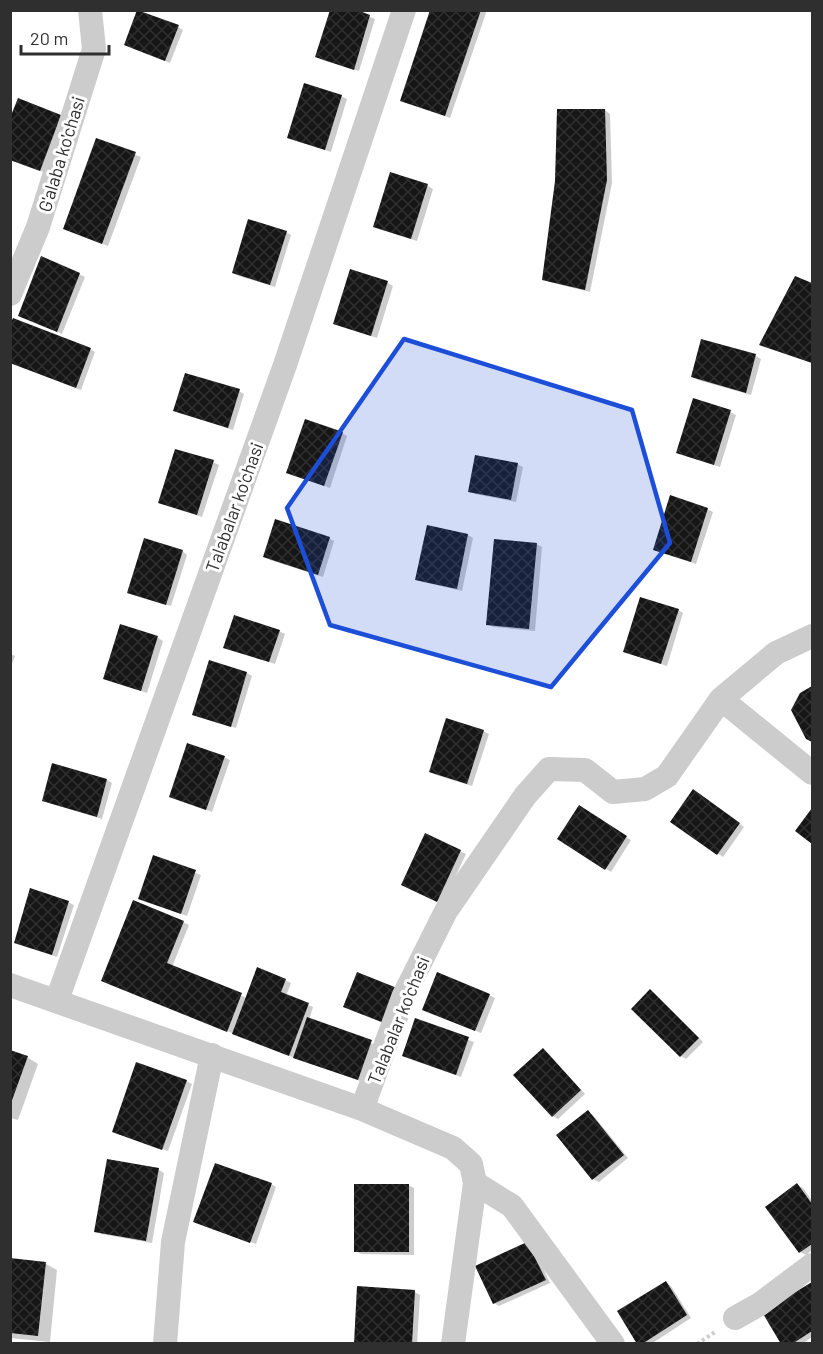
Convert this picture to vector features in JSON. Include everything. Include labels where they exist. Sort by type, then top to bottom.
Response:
[{"type":"street","name":"G'alaba ko'chasi","points":[[10,294],[38,227],[94,49],[90,10]]},
{"type":"street","name":"Talabalar ko'chasi","points":[[57,1000],[285,365],[404,10]]},
{"type":"street","name":"Talabalar ko'chasi","points":[[363,1109],[404,995],[446,911],[525,796],[549,769],[585,770],[614,792],[645,789],[667,776],[721,699],[776,652],[813,636]]},
{"type":"street","points":[[721,699],[813,773]]},
{"type":"street","points":[[10,985],[363,1109],[453,1148],[471,1164],[475,1183],[453,1344]]},
{"type":"street","points":[[165,1344],[173,1242],[212,1055]]},
{"type":"street","points":[[475,1183],[512,1206],[613,1344]]},
{"type":"street","points":[[735,1318],[759,1304],[813,1265]]},
{"type":"highlighted area","points":[[404,339],[632,410],[670,543],[551,687],[330,625],[287,508]]},
{"type":"building","points":[[137,10],[179,25],[165,61],[124,45]]},
{"type":"building","points":[[330,10],[357,10],[370,15],[354,70],[315,57]]},
{"type":"building","points":[[430,10],[481,10],[445,116],[400,101]]},
{"type":"building","points":[[304,83],[342,95],[325,150],[287,138]]},
{"type":"building","points":[[18,98],[61,115],[40,171],[10,160],[10,118]]},
{"type":"building","points":[[557,109],[605,109],[607,180],[585,290],[542,280],[555,181]]},
{"type":"building","points":[[96,138],[136,152],[102,244],[63,229]]},
{"type":"building","points":[[390,172],[428,184],[411,239],[373,227]]},
{"type":"building","points":[[248,219],[287,231],[270,285],[232,273]]},
{"type":"building","points":[[41,256],[80,273],[57,332],[18,316]]},
{"type":"building","points":[[350,269],[388,281],[371,336],[333,324]]},
{"type":"building","points":[[795,276],[812,283],[812,363],[759,345]]},
{"type":"building","points":[[13,318],[91,348],[76,388],[10,363],[10,325]]},
{"type":"building","points":[[701,339],[756,354],[746,393],[691,377]]},
{"type":"building","points":[[185,373],[240,389],[228,428],[173,411]]},
{"type":"building","points":[[693,398],[731,410],[714,465],[676,453]]},
{"type":"building","points":[[305,419],[343,432],[324,486],[286,473]]},
{"type":"building","points":[[175,449],[214,460],[197,515],[158,503]]},
{"type":"building","points":[[475,455],[518,463],[511,500],[468,492]]},
{"type":"building","points":[[670,495],[708,508],[691,562],[653,550]]},
{"type":"building","points":[[275,519],[330,537],[318,575],[263,557]]},
{"type":"building","points":[[427,525],[468,534],[457,589],[415,580]]},
{"type":"building","points":[[144,538],[183,550],[166,605],[127,593]]},
{"type":"building","points":[[494,539],[537,543],[529,629],[486,625]]},
{"type":"building","points":[[640,597],[679,609],[661,664],[623,652]]},
{"type":"building","points":[[234,615],[280,630],[269,662],[223,648]]},
{"type":"building","points":[[120,624],[158,636],[141,691],[103,679]]},
{"type":"building","points":[[209,660],[247,672],[231,727],[192,715]]},
{"type":"building","points":[[812,686],[812,742],[806,739],[791,710],[800,693]]},
{"type":"building","points":[[446,718],[484,730],[467,784],[429,772]]},
{"type":"building","points":[[187,743],[225,756],[206,810],[169,797]]},
{"type":"building","points":[[52,763],[107,779],[97,817],[42,801]]},
{"type":"building","points":[[693,789],[740,823],[717,855],[670,822]]},
{"type":"building","points":[[579,805],[627,836],[605,870],[557,839]]},
{"type":"building","points":[[812,808],[812,844],[795,831]]},
{"type":"building","points":[[425,833],[461,850],[437,902],[401,885]]},
{"type":"building","points":[[153,855],[196,870],[181,914],[138,899]]},
{"type":"building","points":[[30,888],[69,901],[52,955],[14,943]]},
{"type":"building","points":[[133,900],[184,921],[167,963],[242,993],[227,1032],[101,981]]},
{"type":"building","points":[[257,967],[286,979],[281,992],[309,1003],[289,1056],[232,1034]]},
{"type":"building","points":[[357,972],[397,988],[384,1023],[343,1007]]},
{"type":"building","points":[[437,972],[490,994],[475,1031],[422,1010]]},
{"type":"building","points":[[650,989],[699,1038],[680,1057],[631,1009]]},
{"type":"building","points":[[307,1017],[372,1040],[358,1080],[293,1058]]},
{"type":"building","points":[[415,1018],[469,1037],[456,1075],[402,1056]]},
{"type":"building","points":[[543,1048],[581,1090],[552,1117],[513,1075]]},
{"type":"building","points":[[10,1050],[28,1056],[11,1103],[10,1103]]},
{"type":"building","points":[[136,1062],[187,1080],[162,1150],[112,1132]]},
{"type":"building","points":[[588,1110],[624,1155],[592,1180],[556,1135]]},
{"type":"building","points":[[107,1159],[159,1168],[146,1241],[94,1232]]},
{"type":"building","points":[[215,1163],[272,1183],[250,1243],[193,1222]]},
{"type":"building","points":[[797,1183],[812,1204],[812,1244],[799,1253],[765,1207]]},
{"type":"building","points":[[354,1184],[409,1184],[409,1252],[354,1252]]},
{"type":"building","points":[[527,1242],[546,1280],[493,1304],[475,1266]]},
{"type":"building","points":[[10,1258],[46,1262],[38,1336],[10,1333]]},
{"type":"building","points":[[666,1281],[687,1315],[642,1344],[637,1344],[617,1311]]},
{"type":"building","points":[[812,1282],[812,1331],[792,1344],[781,1344],[762,1312]]},
{"type":"building","points":[[357,1286],[415,1290],[412,1344],[354,1344]]}]
